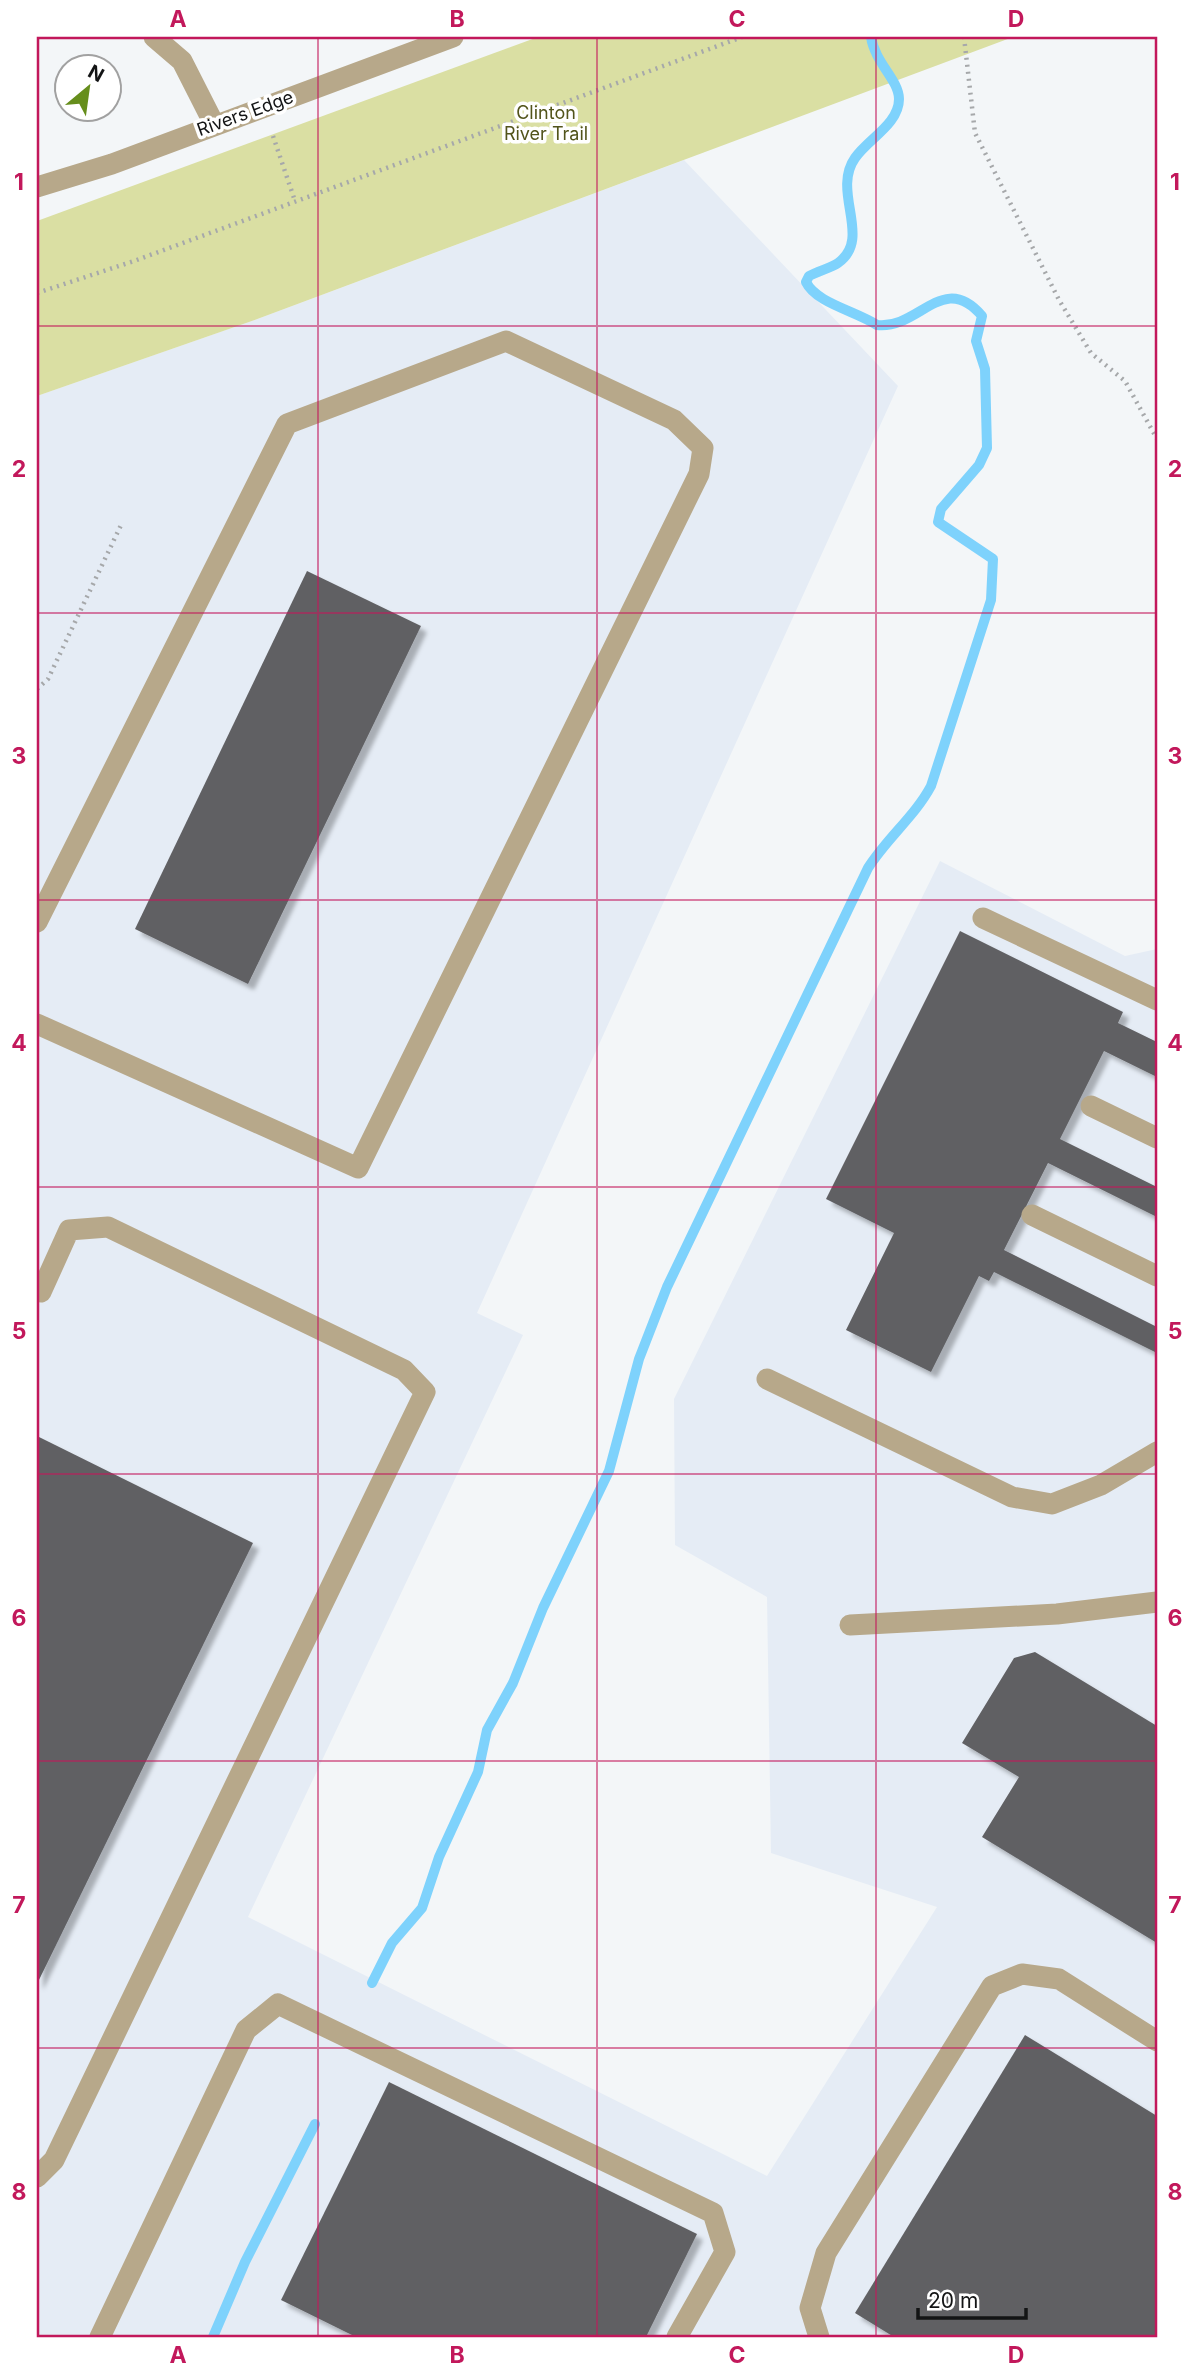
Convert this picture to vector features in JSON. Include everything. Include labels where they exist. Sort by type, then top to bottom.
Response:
[{"type":"street","points":[[154,37],[182,61],[214,124]]},
{"type":"street","name":"Rivers Edge","points":[[37,187],[112,164],[453,37]]},
{"type":"street","points":[[37,922],[287,424],[506,341],[674,420],[703,448],[699,474],[358,1168],[37,1024]]},
{"type":"street","points":[[983,919],[1157,1000]]},
{"type":"street","points":[[1091,1106],[1157,1138]]},
{"type":"street","points":[[1032,1215],[1157,1276]]},
{"type":"street","points":[[37,1290],[41,1292],[69,1230],[108,1227],[404,1370],[425,1392],[54,2160],[37,2177]]},
{"type":"street","points":[[767,1380],[1012,1497],[1052,1504],[1101,1485],[1157,1452]]},
{"type":"street","points":[[850,1625],[1057,1615],[1157,1602]]},
{"type":"street","points":[[819,2337],[810,2308],[826,2253],[992,1986],[1022,1974],[1059,1979],[1157,2041]]},
{"type":"street","points":[[100,2337],[246,2030],[278,2004],[713,2213],[724,2252],[677,2337]]},
{"type":"path","points":[[37,293],[134,261],[742,37]]},
{"type":"path","points":[[964,37],[975,133],[1059,300],[1084,343],[1091,354],[1125,382],[1157,439]]},
{"type":"path","points":[[266,106],[276,153],[295,201]]},
{"type":"path","points":[[37,690],[48,679],[122,523]]},
{"type":"shaded area","points":[[684,160],[898,386],[477,1313],[523,1335],[248,1917],[767,2176],[937,1907],[771,1853],[767,1597],[675,1545],[674,1399],[940,861],[1125,956],[1157,949],[1157,2337],[37,2337],[37,396],[249,322]]},
{"type":"green space","name":"Clinton River Trail","points":[[538,37],[1013,37],[249,322],[37,396],[37,221]]},
{"type":"building","points":[[307,571],[421,626],[248,984],[135,929]]},
{"type":"building","points":[[960,931],[1123,1012],[1118,1023],[1157,1042],[1157,1077],[1104,1051],[1060,1139],[1157,1187],[1157,1217],[1048,1163],[1004,1250],[1157,1327],[1157,1353],[994,1272],[989,1281],[979,1276],[931,1372],[846,1330],[894,1233],[826,1199]]},
{"type":"building","points":[[37,1436],[253,1543],[37,1984]]},
{"type":"building","points":[[1035,1652],[1157,1726],[1157,1943],[982,1837],[1019,1777],[962,1743],[1014,1658]]},
{"type":"building","points":[[1025,2035],[1157,2116],[1157,2337],[894,2337],[855,2313]]},
{"type":"building","points":[[389,2082],[697,2234],[646,2337],[356,2337],[281,2300]]},
{"type":"waterway","points":[[372,1983],[392,1943],[422,1908],[439,1857],[478,1772],[487,1730],[513,1683],[543,1608],[609,1471],[639,1359],[667,1287],[868,868],[931,786],[991,600],[993,559],[938,522],[941,509],[979,465],[987,448],[985,369],[976,341],[982,316],[968,303],[955,299],[943,300],[906,319],[877,325],[818,296],[806,282],[809,276],[835,265],[848,253],[852,241],[847,185],[849,171],[855,158],[889,124],[898,108],[898,92],[877,55],[871,37]]},
{"type":"waterway","points":[[213,2337],[245,2262],[315,2124]]}]
